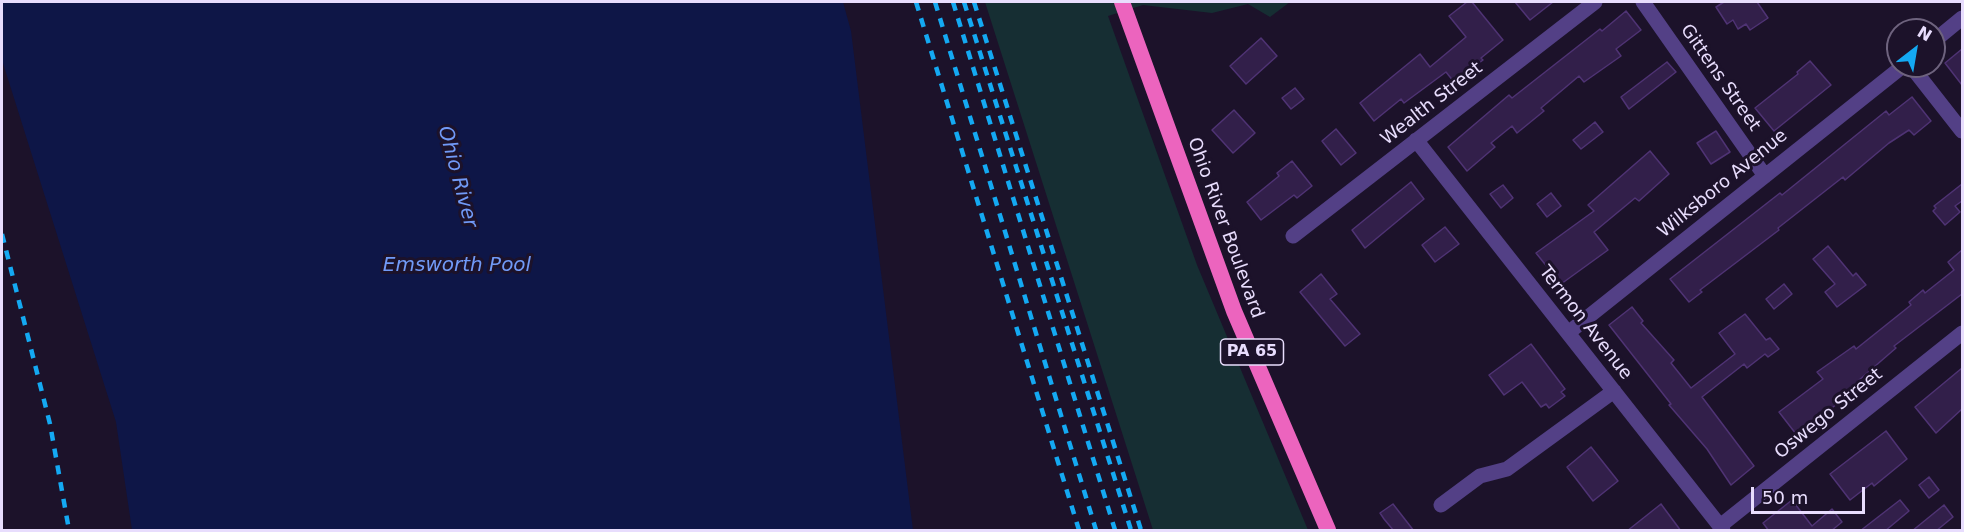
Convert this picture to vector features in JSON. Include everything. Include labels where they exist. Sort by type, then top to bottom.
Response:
[{"type":"highway","name":"Ohio River Boulevard","points":[[1124,5],[1234,311],[1329,531]]},
{"type":"street","name":"Wealth Street","points":[[1293,237],[1595,2]]},
{"type":"street","name":"Gittens Street","points":[[1643,2],[1765,176]]},
{"type":"street","points":[[1946,31],[1962,18]]},
{"type":"street","name":"Wilksboro Avenue","points":[[1568,333],[1888,78]]},
{"type":"street","points":[[1920,78],[1962,131]]},
{"type":"street","name":"Termon Avenue","points":[[1416,140],[1722,528]]},
{"type":"street","name":"Oswego Street","points":[[1722,528],[1962,333]]},
{"type":"street","points":[[1442,505],[1480,476],[1507,469],[1614,391]]},
{"type":"green space","points":[[985,2],[1290,2],[1270,17],[1248,4],[1212,13],[1143,5],[1108,16],[1197,265],[1308,530],[1153,530]]},
{"type":"water","name":"Emsworth Pool","points":[[2,2],[843,2],[851,31],[913,530],[132,530],[116,422],[2,60]]},
{"type":"building","points":[[1467,2],[1472,2],[1503,40],[1481,58],[1483,60],[1454,82],[1446,72],[1404,103],[1401,99],[1374,121],[1360,103],[1420,54],[1430,67],[1466,37],[1449,16]]},
{"type":"building","points":[[1515,2],[1553,2],[1530,20]]},
{"type":"building","points":[[1724,2],[1757,2],[1768,18],[1750,30],[1746,24],[1738,29],[1733,20],[1727,24],[1716,7]]},
{"type":"building","points":[[1626,11],[1641,30],[1616,49],[1621,56],[1584,82],[1579,76],[1541,108],[1544,111],[1517,133],[1512,126],[1491,143],[1495,147],[1467,171],[1448,147],[1509,95],[1512,98]]},
{"type":"building","points":[[1261,38],[1277,56],[1246,84],[1230,66]]},
{"type":"building","points":[[1962,49],[1962,85],[1946,64]]},
{"type":"building","points":[[1810,61],[1831,85],[1774,131],[1755,108],[1798,74],[1797,72]]},
{"type":"building","points":[[1667,62],[1676,72],[1629,109],[1621,97]]},
{"type":"building","points":[[1295,88],[1304,99],[1291,109],[1282,98]]},
{"type":"building","points":[[1912,97],[1931,121],[1914,135],[1909,130],[1889,143],[1845,180],[1843,177],[1778,228],[1779,230],[1700,290],[1702,292],[1689,302],[1670,279],[1780,193],[1782,195],[1886,111],[1889,115]]},
{"type":"building","points":[[1234,110],[1255,133],[1233,153],[1212,130]]},
{"type":"building","points":[[1595,122],[1603,132],[1581,149],[1573,140]]},
{"type":"building","points":[[1336,129],[1356,153],[1341,165],[1322,141]]},
{"type":"building","points":[[1716,131],[1730,152],[1711,164],[1697,143]]},
{"type":"building","points":[[1650,151],[1669,174],[1639,201],[1635,198],[1594,232],[1608,250],[1561,284],[1536,253],[1594,211],[1588,205]]},
{"type":"building","points":[[1292,161],[1312,186],[1297,198],[1294,195],[1261,220],[1247,202],[1279,176],[1277,173]]},
{"type":"building","points":[[1411,182],[1424,199],[1365,248],[1352,230]]},
{"type":"building","points":[[1962,184],[1962,201],[1955,206],[1960,212],[1945,225],[1933,211],[1936,208],[1934,206]]},
{"type":"building","points":[[1503,185],[1513,198],[1501,208],[1490,194]]},
{"type":"building","points":[[1551,193],[1561,206],[1547,217],[1537,204]]},
{"type":"building","points":[[1445,227],[1459,244],[1435,262],[1422,245]]},
{"type":"building","points":[[1828,246],[1853,276],[1856,273],[1866,285],[1837,307],[1825,292],[1835,284],[1813,259]]},
{"type":"building","points":[[1962,250],[1962,294],[1894,346],[1896,348],[1851,387],[1855,391],[1796,434],[1779,412],[1823,379],[1817,372],[1854,346],[1856,349],[1911,305],[1909,302],[1923,290],[1925,293],[1954,270],[1948,262]]},
{"type":"building","points":[[1321,274],[1337,294],[1330,299],[1360,334],[1345,346],[1300,292]]},
{"type":"building","points":[[1784,284],[1792,294],[1774,309],[1766,299]]},
{"type":"building","points":[[1632,307],[1643,321],[1641,323],[1674,360],[1671,363],[1691,388],[1735,354],[1719,333],[1745,314],[1766,340],[1770,338],[1779,349],[1768,357],[1765,354],[1747,368],[1744,364],[1702,397],[1754,466],[1731,485],[1707,449],[1669,405],[1671,404],[1609,325]]},
{"type":"building","points":[[1531,344],[1565,389],[1561,392],[1565,396],[1549,408],[1546,404],[1541,407],[1522,382],[1504,395],[1489,375]]},
{"type":"building","points":[[1962,368],[1962,409],[1936,433],[1915,407]]},
{"type":"building","points":[[1886,431],[1907,459],[1874,486],[1872,483],[1850,500],[1830,474]]},
{"type":"building","points":[[1591,447],[1618,481],[1593,501],[1567,467]]},
{"type":"building","points":[[1929,477],[1939,490],[1929,498],[1919,485]]},
{"type":"building","points":[[1792,500],[1812,526],[1832,509],[1842,522],[1831,531],[1769,531],[1763,523]]},
{"type":"building","points":[[1900,500],[1909,511],[1885,531],[1860,531]]},
{"type":"building","points":[[1393,504],[1414,531],[1394,531],[1384,519],[1380,513]]},
{"type":"building","points":[[1661,504],[1681,531],[1627,531]]},
{"type":"building","points":[[1944,505],[1953,517],[1936,531],[1912,531]]},
{"type":"railway","points":[[916,2],[1079,530]]},
{"type":"railway","points":[[935,2],[1096,530]]},
{"type":"railway","points":[[953,2],[1115,530]]},
{"type":"railway","points":[[964,2],[1131,530]]},
{"type":"railway","points":[[974,2],[1141,530]]},
{"type":"railway","points":[[2,234],[50,424],[69,530]]},
{"type":"water label","name":"Ohio River","points":[[457,177]]}]
